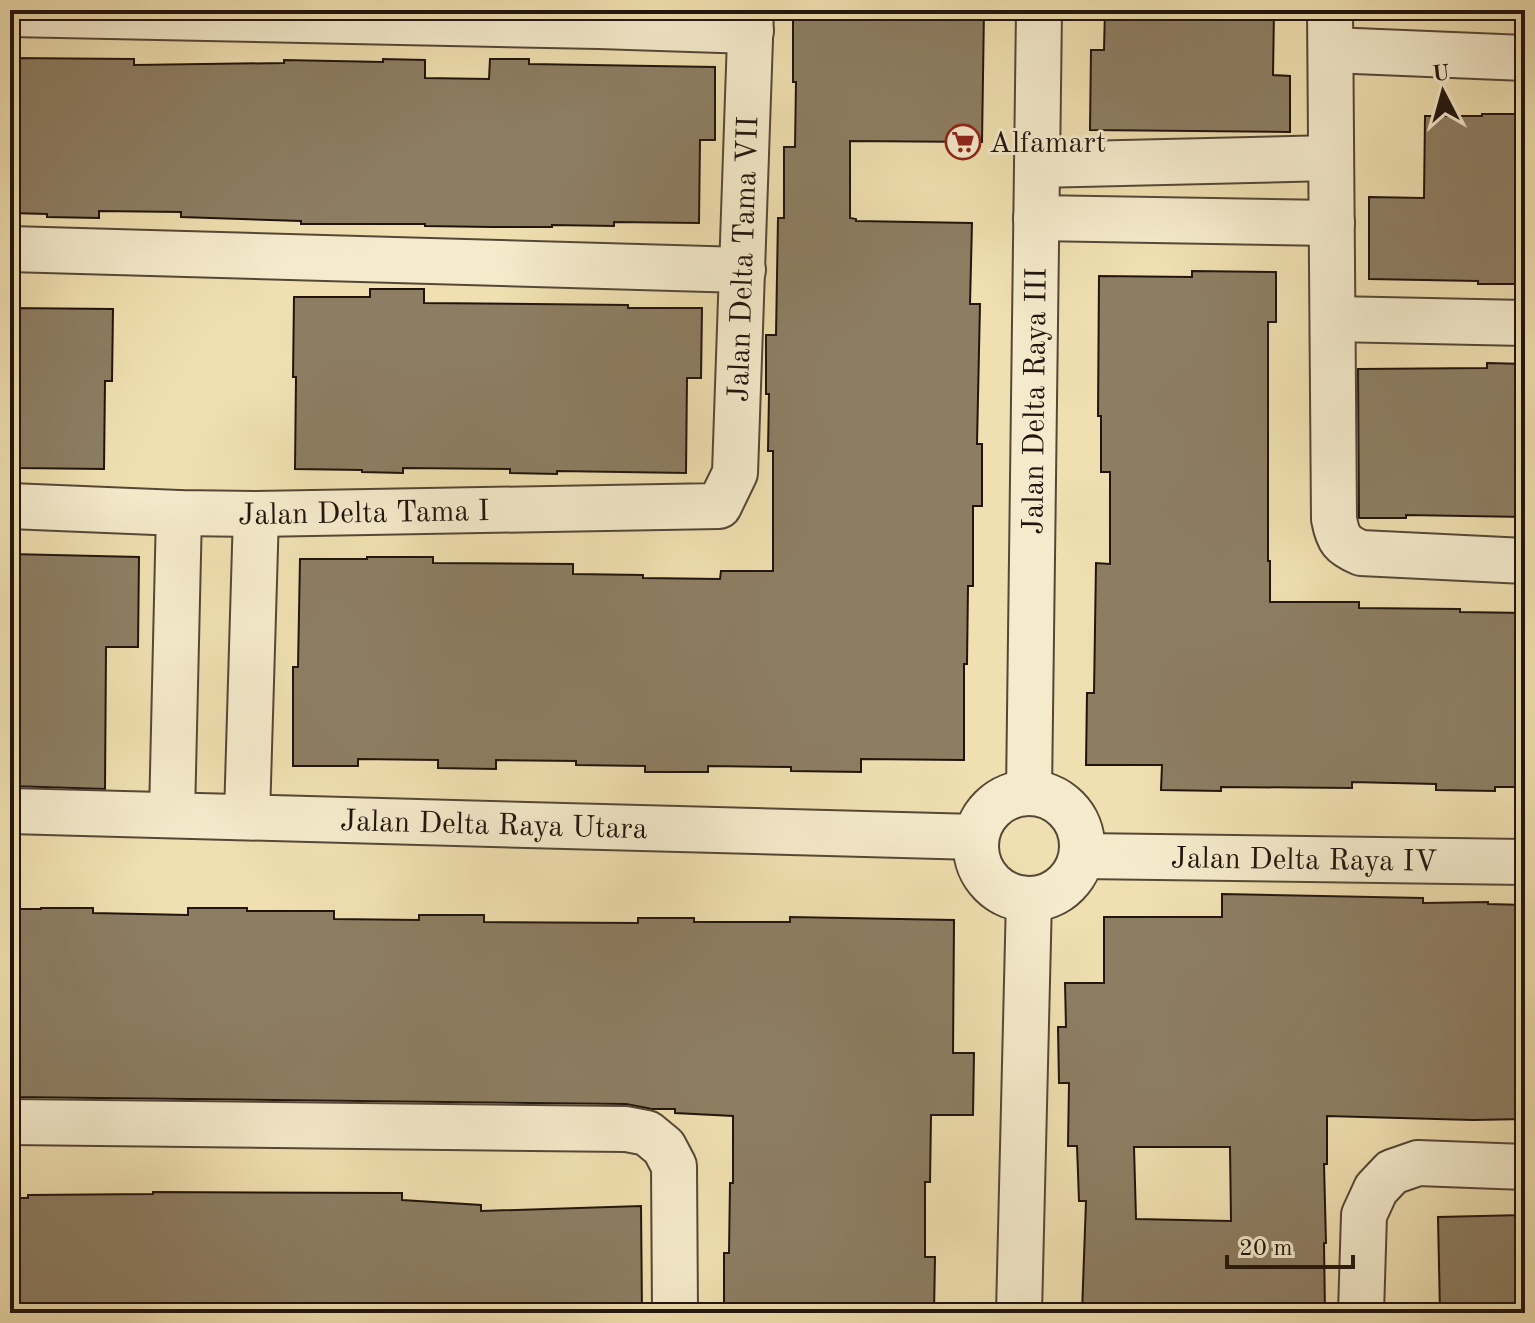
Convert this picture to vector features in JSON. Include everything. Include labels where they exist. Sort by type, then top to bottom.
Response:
[{"type":"street","name":"Jalan Delta Raya III","points":[[1029,793],[1039,10]]},
{"type":"street","points":[[10,14],[751,21]]},
{"type":"street","name":"Jalan Delta Tama VII","points":[[719,506],[735,473],[751,21]]},
{"type":"street","points":[[1525,58],[1330,30],[1334,519],[1337,533],[1345,546],[1361,553],[1525,561]]},
{"type":"street","points":[[1037,165],[1331,158]]},
{"type":"street","points":[[1036,218],[1332,223]]},
{"type":"street","points":[[10,249],[743,270]]},
{"type":"street","points":[[1333,319],[1525,323]]},
{"type":"street","name":"Jalan Delta Tama I","points":[[10,506],[256,514],[719,506]]},
{"type":"street","points":[[172,815],[179,513]]},
{"type":"street","points":[[247,816],[256,514]]},
{"type":"street","points":[[1029,793],[1047,796],[1064,806],[1075,820],[1082,838],[1082,856],[1075,873],[1063,887],[1047,897],[1029,899],[1010,896],[995,887],[983,873],[976,856],[976,837],[994,805],[1029,793]]},
{"type":"street","name":"Jalan Delta Raya Utara","points":[[10,811],[976,837]]},
{"type":"street","name":"Jalan Delta Raya IV","points":[[1082,856],[1525,862]]},
{"type":"street","points":[[1019,1313],[1029,899]]},
{"type":"street","points":[[10,1122],[626,1129],[647,1133],[664,1147],[674,1166],[675,1313]]},
{"type":"street","points":[[1361,1313],[1364,1215],[1376,1189],[1392,1172],[1418,1163],[1525,1167]]},
{"type":"building","points":[[793,10],[984,10],[982,142],[850,141],[850,218],[856,221],[972,223],[970,304],[980,304],[977,444],[982,444],[982,506],[973,506],[973,586],[968,586],[967,664],[964,664],[964,760],[861,759],[861,772],[708,766],[708,772],[645,772],[645,766],[496,760],[496,769],[438,768],[438,760],[358,759],[358,766],[293,766],[293,667],[298,667],[300,559],[433,557],[433,563],[573,564],[573,574],[643,575],[643,578],[720,579],[721,571],[773,571],[773,451],[768,451],[766,335],[776,335],[778,218],[784,218],[784,147],[795,147]]},
{"type":"building","points":[[1105,10],[1274,10],[1273,75],[1290,76],[1290,132],[1090,130],[1091,50],[1104,50]]},
{"type":"building","points":[[10,58],[134,59],[134,65],[284,63],[284,60],[425,60],[425,78],[489,79],[490,59],[529,59],[529,64],[715,67],[715,140],[700,140],[699,223],[614,222],[614,226],[492,227],[301,224],[301,221],[181,217],[181,212],[99,211],[99,218],[10,213]]},
{"type":"building","points":[[1525,114],[1525,284],[1369,279],[1369,197],[1424,198],[1425,116]]},
{"type":"building","points":[[1192,271],[1276,272],[1276,322],[1268,322],[1270,602],[1359,602],[1359,608],[1525,613],[1525,787],[1495,787],[1495,791],[1436,790],[1436,784],[1352,782],[1352,788],[1161,790],[1162,765],[1086,765],[1087,693],[1094,693],[1096,563],[1110,564],[1110,472],[1101,472],[1101,416],[1098,416],[1099,276],[1192,277]]},
{"type":"building","points":[[370,289],[424,289],[424,303],[702,308],[701,378],[687,378],[686,473],[557,471],[557,474],[510,473],[510,469],[403,468],[403,473],[295,469],[294,297],[370,297]]},
{"type":"building","points":[[10,308],[113,309],[112,381],[105,381],[104,469],[18,468],[19,370],[10,370]]},
{"type":"building","points":[[1487,363],[1525,364],[1525,517],[1406,515],[1406,518],[1359,518],[1358,369],[1487,368]]},
{"type":"building","points":[[10,554],[139,557],[138,647],[106,647],[105,789],[10,786]]},
{"type":"building","points":[[1222,894],[1423,898],[1423,903],[1525,905],[1525,1119],[1327,1116],[1327,1164],[1324,1164],[1325,1313],[1082,1313],[1086,1201],[1079,1201],[1077,1146],[1068,1146],[1069,1083],[1059,1083],[1058,1027],[1066,1027],[1065,983],[1104,983],[1104,917],[1222,917]],"holes":[[[1134,1147],[1230,1147],[1231,1221],[1136,1219]]]},
{"type":"building","points":[[93,908],[93,913],[188,915],[188,908],[334,911],[334,919],[419,920],[419,915],[484,915],[484,922],[638,923],[638,918],[694,918],[694,922],[790,922],[790,917],[954,920],[953,1053],[974,1053],[973,1115],[931,1115],[930,1182],[925,1182],[925,1257],[935,1257],[934,1313],[724,1313],[724,1253],[729,1253],[730,1183],[733,1183],[733,1116],[675,1113],[675,1109],[626,1104],[10,1097],[10,909]]},
{"type":"building","points":[[153,1192],[402,1193],[402,1200],[481,1205],[481,1211],[641,1206],[642,1313],[10,1313],[10,1198]]},
{"type":"building","points":[[1524,1215],[1523,1313],[1440,1313],[1438,1217]]},
{"type":"place","name":"Alfamart","points":[[963,142]]}]
